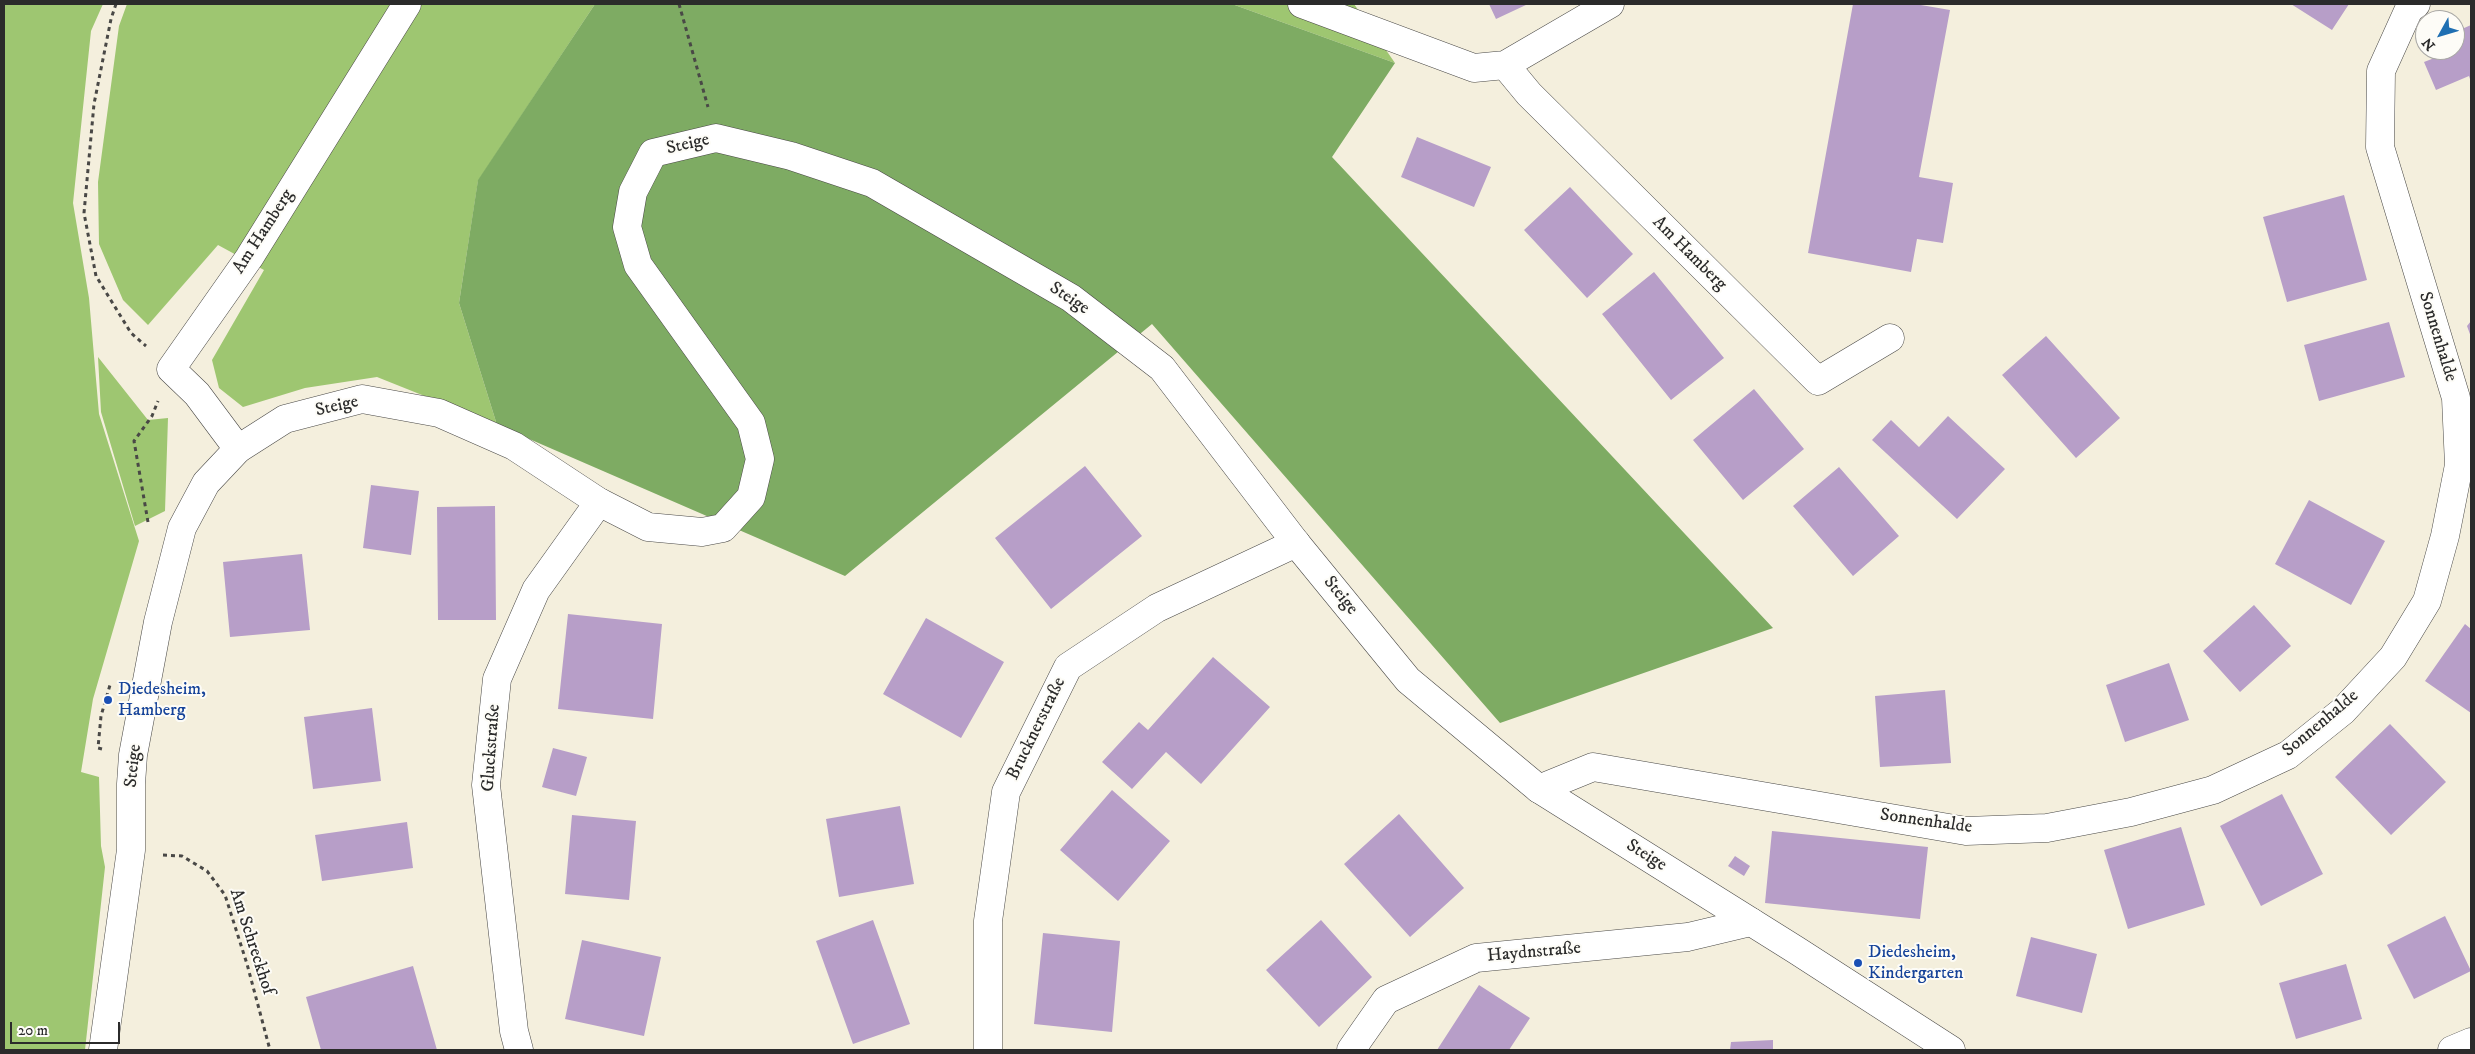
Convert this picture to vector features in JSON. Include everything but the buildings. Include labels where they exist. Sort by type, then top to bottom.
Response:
[{"type":"street","name":"Am Hamberg","points":[[171,368],[249,258],[407,4]]},
{"type":"street","points":[[1302,4],[1474,68],[1505,65],[1610,4]]},
{"type":"street","name":"Sonnenhalde","points":[[1539,788],[1593,766],[1966,831],[2047,828],[2131,812],[2212,790],[2288,755],[2343,711],[2393,657],[2427,602],[2444,536],[2459,465],[2456,398],[2380,147],[2381,71],[2409,9],[2416,4]]},
{"type":"street","name":"Am Hamberg","points":[[1505,65],[1536,101],[1818,382],[1890,338]]},
{"type":"street","name":"Steige","points":[[103,1050],[130,850],[133,755],[158,622],[182,528],[206,483],[238,449],[285,419],[362,399],[439,413],[514,446],[599,502],[648,528],[702,532],[723,528],[751,497],[760,459],[751,423],[638,265],[627,227],[633,192],[653,154],[716,138],[791,156],[872,183],[1071,298],[1162,368],[1296,543],[1408,680],[1539,788],[1951,1050]]},
{"type":"street","points":[[171,368],[197,394],[238,449]]},
{"type":"street","name":"Gluckstraße","points":[[519,1050],[514,1031],[486,785],[497,679],[536,590],[599,502]]},
{"type":"street","name":"Brucknerstraße","points":[[988,1050],[988,921],[1006,792],[1068,667],[1157,608],[1296,543]]},
{"type":"street","name":"Haydnstraße","points":[[1350,1050],[1386,1000],[1476,958],[1688,937],[1751,922]]},
{"type":"street","points":[[2452,1050],[2471,1042]]},
{"type":"path","points":[[116,4],[111,19],[94,104],[84,213],[96,276],[132,333],[171,368]]},
{"type":"path","points":[[679,4],[716,138]]},
{"type":"path","name":"Am Schreckhof","points":[[154,854],[182,856],[207,872],[225,895],[247,964],[270,1050]]},
{"type":"green space","points":[[4,4],[103,4],[91,31],[73,203],[89,298],[99,414],[139,541],[93,699],[81,772],[99,777],[101,846],[105,867],[85,1050],[4,1050]]},
{"type":"green space","points":[[127,4],[595,4],[478,181],[459,303],[497,425],[377,377],[305,388],[243,407],[219,388],[212,360],[264,270],[218,245],[148,325],[123,300],[99,244],[98,182],[119,26]]},
{"type":"green space","points":[[595,4],[1232,4],[1395,63],[1332,157],[1773,628],[1500,723],[1152,324],[845,576],[497,425],[459,303],[478,180]]},
{"type":"green space","points":[[1232,4],[1354,4],[1395,63]]},
{"type":"green space","points":[[98,357],[148,420],[168,418],[165,511],[135,526],[101,412]]},
{"type":"place","name":"Diedesheim, Hamberg","points":[[108,700]]},
{"type":"place","name":"Diedesheim, Kindergarten","points":[[1858,963]]}]
